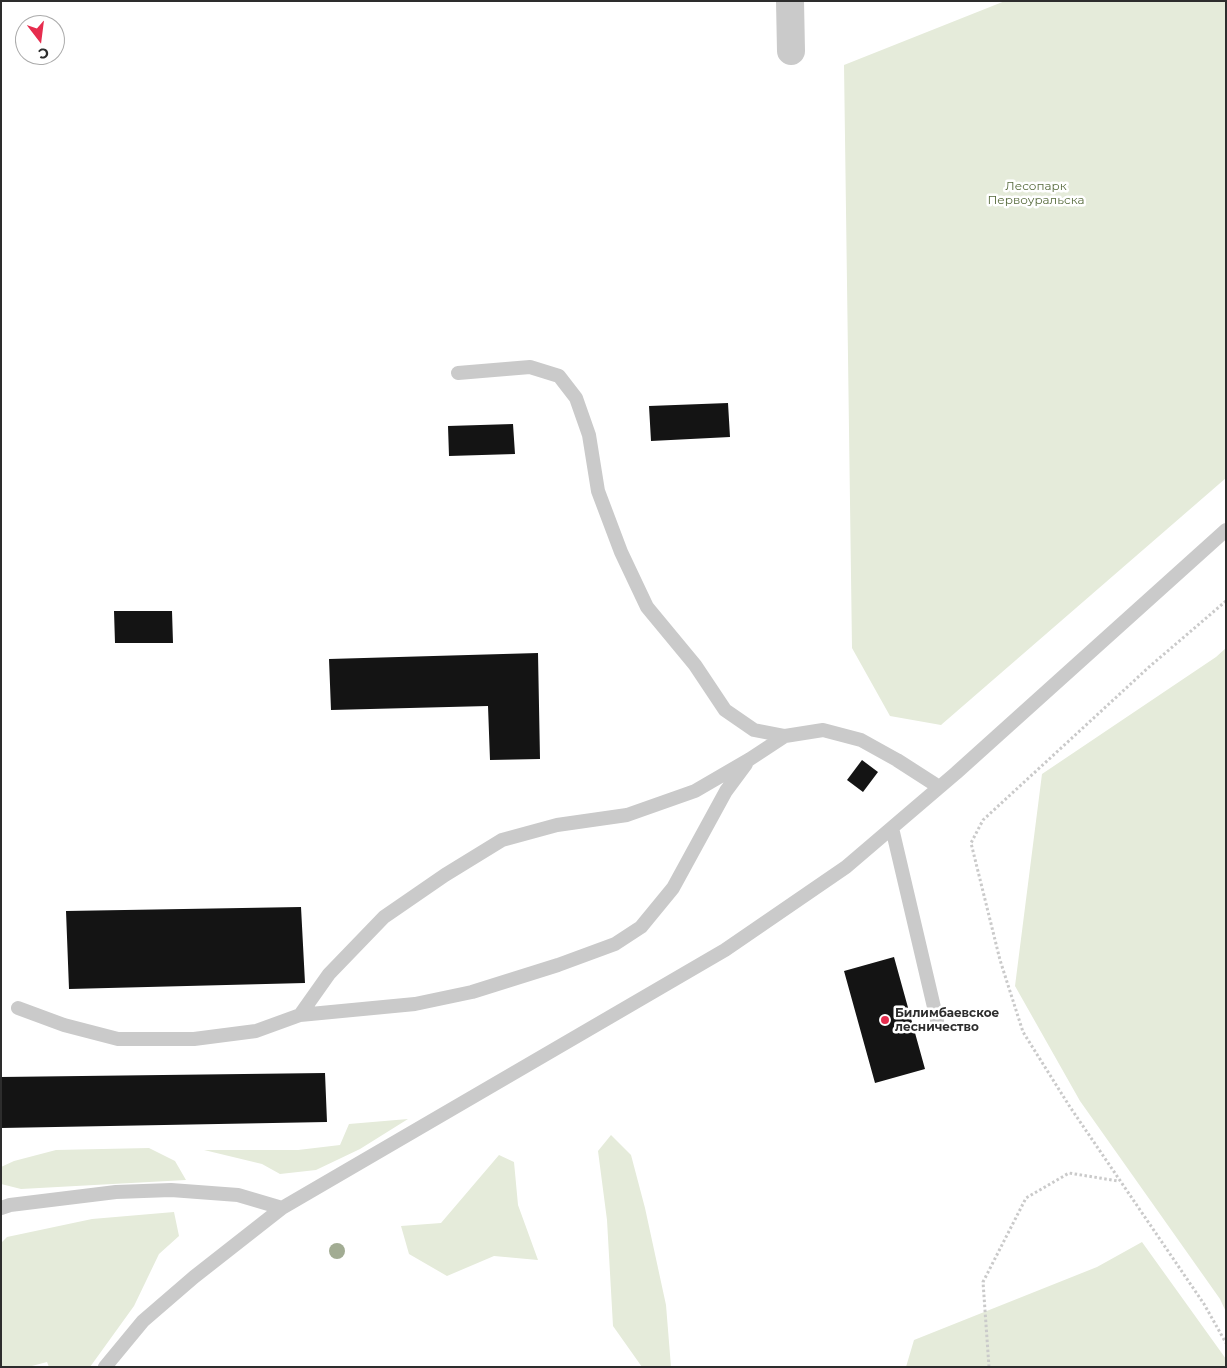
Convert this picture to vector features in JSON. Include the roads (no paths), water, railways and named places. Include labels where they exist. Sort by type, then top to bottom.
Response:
[{"type":"street","points":[[790,1],[791,51]]},
{"type":"lane","points":[[458,372],[530,367],[559,376],[576,398],[590,435],[598,491],[621,552],[647,607],[695,665],[725,710],[754,730],[785,736],[823,730],[861,740],[939,787]]},
{"type":"lane","points":[[105,1367],[143,1321],[194,1277],[282,1208],[725,950],[846,867],[939,787],[1226,530]]},
{"type":"lane","points":[[300,1015],[329,974],[384,917],[445,875],[502,840],[557,824],[627,815],[695,791],[785,736]]},
{"type":"lane","points":[[18,1008],[64,1025],[118,1039],[194,1040],[256,1031],[300,1015],[415,1004],[472,992],[558,965],[615,944],[641,927],[673,888],[726,791],[750,759]]},
{"type":"lane","points":[[892,828],[937,1020]]},
{"type":"lane","points":[[1,1208],[10,1205],[116,1192],[171,1190],[238,1195],[282,1208]]},
{"type":"place","name":"Билимбаевское лесничество","points":[[885,1020]]},
{"type":"park label","name":"Лесопарк Первоуральска","points":[[1036,193]]}]
